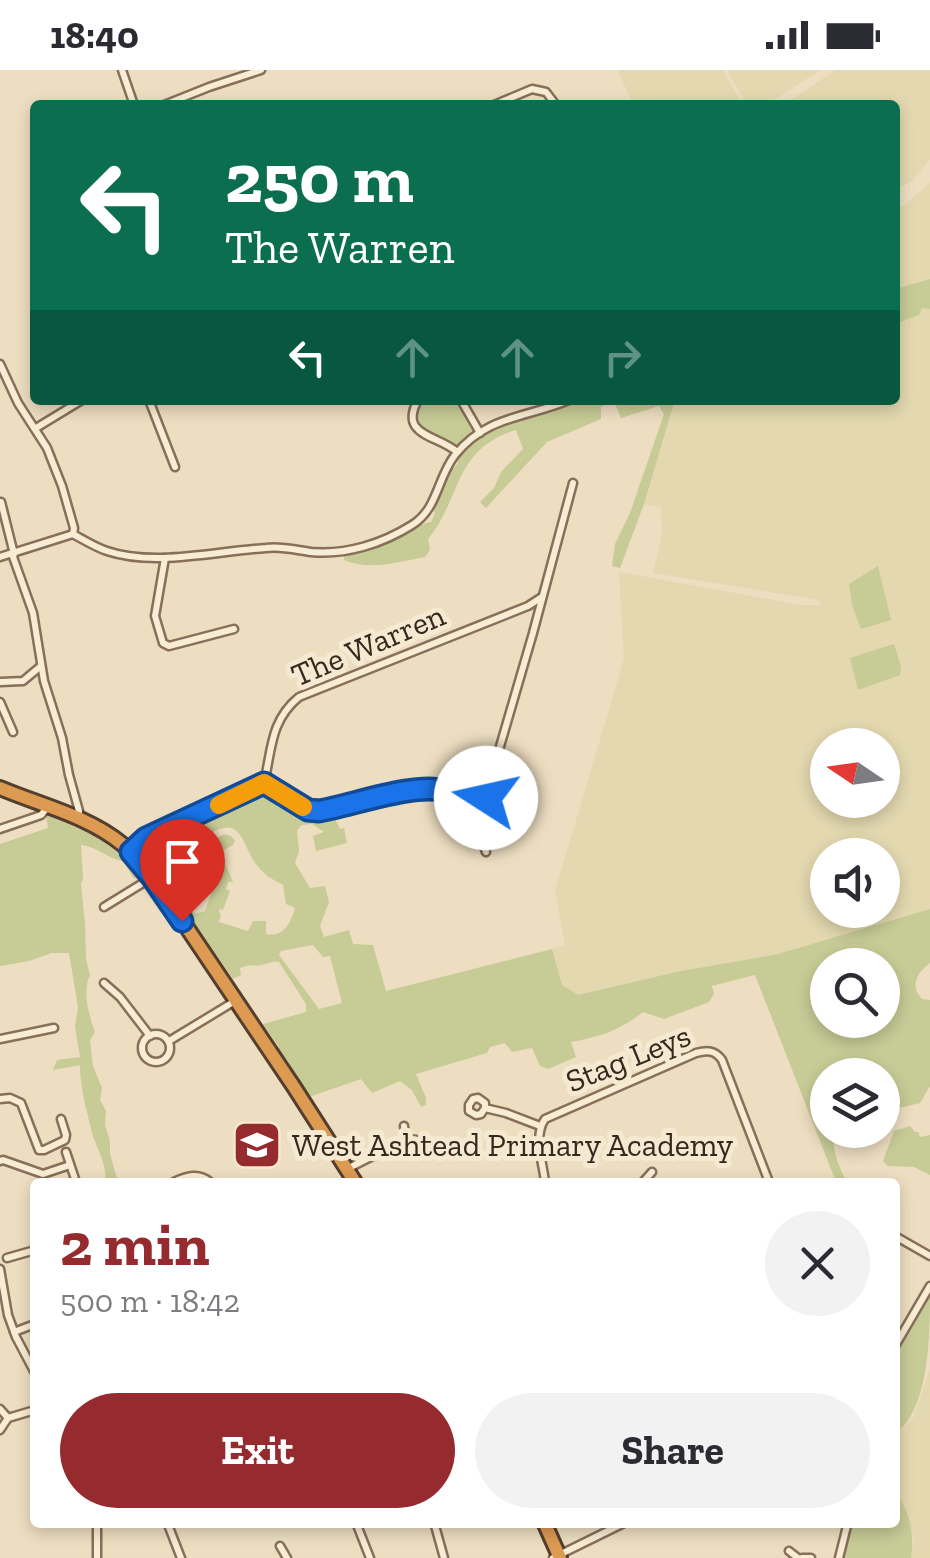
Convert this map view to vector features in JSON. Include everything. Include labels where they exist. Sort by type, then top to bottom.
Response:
[{"type":"highway","points":[[0,788],[102,830],[131,852],[152,877],[352,1178]]},
{"type":"highway","points":[[546,1528],[557,1557]]},
{"type":"street","points":[[122,70],[132,100]]},
{"type":"street","points":[[176,100],[261,70]]},
{"type":"street","points":[[506,100],[532,89],[546,92],[552,100]]},
{"type":"street","points":[[0,365],[18,403],[36,428],[62,486],[73,534]]},
{"type":"street","points":[[36,428],[74,405]]},
{"type":"street","points":[[152,405],[175,467]]},
{"type":"street","points":[[416,405],[412,416],[418,430],[457,452]]},
{"type":"street","points":[[464,405],[480,433]]},
{"type":"street","points":[[0,557],[73,534],[109,552],[164,558],[271,547],[340,552],[366,546],[420,520],[429,511],[444,471],[457,452],[480,433],[509,417],[551,405]]},
{"type":"street","points":[[470,808],[486,798],[573,482]]},
{"type":"street","points":[[2,502],[13,554],[30,602],[41,666],[62,738],[78,820]]},
{"type":"street","points":[[164,558],[155,616],[162,643],[169,646],[234,629]]},
{"type":"street","name":"The Warren","points":[[264,783],[280,717],[300,697],[542,597]]},
{"type":"street","points":[[0,682],[23,681],[41,666]]},
{"type":"street","points":[[0,702],[13,732]]},
{"type":"street","points":[[131,852],[146,838],[264,783],[308,810],[319,811],[430,788],[450,793],[470,808],[486,852]]},
{"type":"street","points":[[0,829],[41,815],[48,807]]},
{"type":"street","points":[[104,908],[152,877]]},
{"type":"street","points":[[104,983],[150,1036]]},
{"type":"street","points":[[169,1041],[236,1001]]},
{"type":"street","points":[[0,1039],[54,1028]]},
{"type":"street","points":[[157,1034],[169,1041],[171,1048],[163,1061],[149,1060],[144,1055],[144,1040],[150,1036],[157,1034]]},
{"type":"street","name":"Stag Leys","points":[[544,1178],[539,1135],[540,1126],[548,1118],[696,1053],[713,1051],[722,1060],[767,1178]]},
{"type":"street","points":[[0,1099],[21,1103],[41,1150],[61,1143],[66,1135],[61,1120]]},
{"type":"street","points":[[485,1108],[540,1126]]},
{"type":"street","points":[[346,1170],[411,1139],[404,1126]]},
{"type":"street","points":[[66,1152],[74,1178]]},
{"type":"street","points":[[0,1161],[43,1174],[70,1166]]},
{"type":"street","points":[[647,1178],[652,1172]]},
{"type":"street","points":[[900,1239],[930,1256]]},
{"type":"street","points":[[7,1258],[30,1251]]},
{"type":"street","points":[[0,1268],[4,1316],[30,1364]]},
{"type":"street","points":[[900,1337],[930,1286]]},
{"type":"street","points":[[14,1332],[30,1326]]},
{"type":"street","points":[[0,1409],[8,1418]]},
{"type":"street","points":[[0,1430],[8,1418],[30,1411]]},
{"type":"street","points":[[97,1558],[98,1528]]},
{"type":"street","points":[[169,1528],[182,1558]]},
{"type":"street","points":[[358,1528],[370,1558]]},
{"type":"street","points":[[436,1528],[444,1558]]},
{"type":"street","points":[[557,1557],[614,1528]]},
{"type":"street","points":[[838,1558],[846,1528]]},
{"type":"street","points":[[280,1546],[287,1558]]},
{"type":"street","points":[[789,1551],[800,1558],[811,1558]]},
{"type":"shaded area","points":[[618,70],[723,70],[740,100],[631,100]]},
{"type":"shaded area","points":[[727,70],[820,70],[774,100],[744,100]]},
{"type":"shaded area","points":[[835,70],[930,70],[930,159],[912,181],[900,187],[900,100],[791,100]]},
{"type":"shaded area","points":[[930,183],[930,279],[900,288],[900,206]]},
{"type":"shaded area","points":[[922,308],[930,309],[930,909],[900,918],[900,838],[810,838],[810,928],[866,928],[778,954],[578,995],[562,986],[552,949],[565,945],[555,891],[624,659],[619,572],[820,605],[819,600],[653,573],[662,534],[661,508],[644,504],[673,405],[900,405],[900,322],[919,315]]},
{"type":"shaded area","points":[[930,1370],[930,1558],[911,1558],[914,1539],[900,1497],[900,1431],[913,1418]]},
{"type":"green space","points":[[930,279],[930,309],[922,308],[919,315],[900,322],[900,288]]},
{"type":"green space","points":[[419,405],[459,405],[472,431],[456,446],[425,432],[417,413]]},
{"type":"green space","points":[[560,405],[606,405],[601,407],[601,419],[547,442],[486,508],[480,502],[523,449],[516,430],[480,449],[469,462],[428,539],[430,550],[425,557],[374,565],[344,560],[344,555],[431,522],[448,468],[454,468],[458,456],[483,434],[504,422]]},
{"type":"green space","points":[[615,405],[673,405],[620,568],[612,566],[615,544],[630,513],[664,414],[659,406],[621,418]]},
{"type":"green space","points":[[878,566],[891,620],[861,629],[849,584]]},
{"type":"green space","points":[[894,644],[900,675],[858,690],[850,658]]},
{"type":"green space","points":[[266,794],[274,794],[310,815],[333,814],[340,829],[344,828],[347,843],[316,851],[313,836],[324,832],[312,824],[302,825],[297,830],[299,851],[295,863],[310,888],[325,886],[329,902],[320,926],[324,937],[349,930],[353,944],[373,945],[386,991],[552,949],[562,985],[578,995],[778,954],[866,928],[900,928],[900,918],[930,909],[930,963],[918,975],[916,985],[922,999],[930,1000],[930,1086],[920,1103],[900,1108],[900,1058],[810,1058],[810,1116],[755,975],[712,986],[714,994],[709,1002],[664,1019],[643,1012],[609,1032],[571,1042],[576,1057],[548,1069],[540,1066],[532,1048],[512,1052],[505,1043],[490,1047],[487,1053],[416,1074],[426,1098],[426,1105],[421,1107],[412,1090],[400,1081],[372,1093],[361,1079],[306,1098],[285,1065],[289,1063],[287,1059],[281,1061],[275,1051],[279,1047],[263,1024],[306,1012],[306,1004],[279,962],[240,968],[241,975],[233,979],[152,861],[154,844],[166,838],[167,844],[175,849],[173,854],[165,851],[159,863],[195,914],[205,911],[214,886],[203,856],[183,857],[185,851],[199,850],[224,834],[235,841],[220,852],[233,882],[228,882],[226,889],[230,891],[223,910],[220,909],[219,922],[248,931],[253,921],[266,921],[266,934],[278,934],[286,928],[295,908],[286,904],[283,885],[263,872],[233,829],[212,832],[195,844],[186,843],[180,832]],"holes":[[[313,945],[323,957],[330,956],[342,1003],[319,1009],[279,955],[281,951]]]},
{"type":"green space","points":[[46,815],[95,835],[141,875],[139,880],[123,861],[81,845],[90,975],[86,996],[95,1032],[90,1040],[117,1178],[105,1178],[85,1105],[80,1065],[53,1070],[57,1060],[80,1057],[75,1027],[78,1007],[69,953],[52,953],[0,966],[0,844],[48,828]]},
{"type":"green space","points":[[910,1126],[920,1137],[930,1135],[930,1175],[914,1167],[888,1166],[883,1161],[888,1148],[900,1148],[900,1129]]},
{"type":"green space","points":[[823,1148],[834,1148],[845,1178],[834,1178]]},
{"type":"green space","points":[[930,1289],[926,1368],[915,1407],[900,1429],[900,1342]]},
{"type":"green space","points":[[900,1498],[910,1522],[911,1558],[841,1558],[850,1528],[900,1528]]},
{"type":"slow traffic","points":[[219,805],[264,783],[303,807]]},
{"type":"place","name":"West Ashtead Primary Academy","points":[[257,1145]]},
{"type":"route","points":[[182,921],[131,852],[146,838],[264,783],[296,804],[319,811],[430,788],[450,793],[470,808],[486,798]]}]
